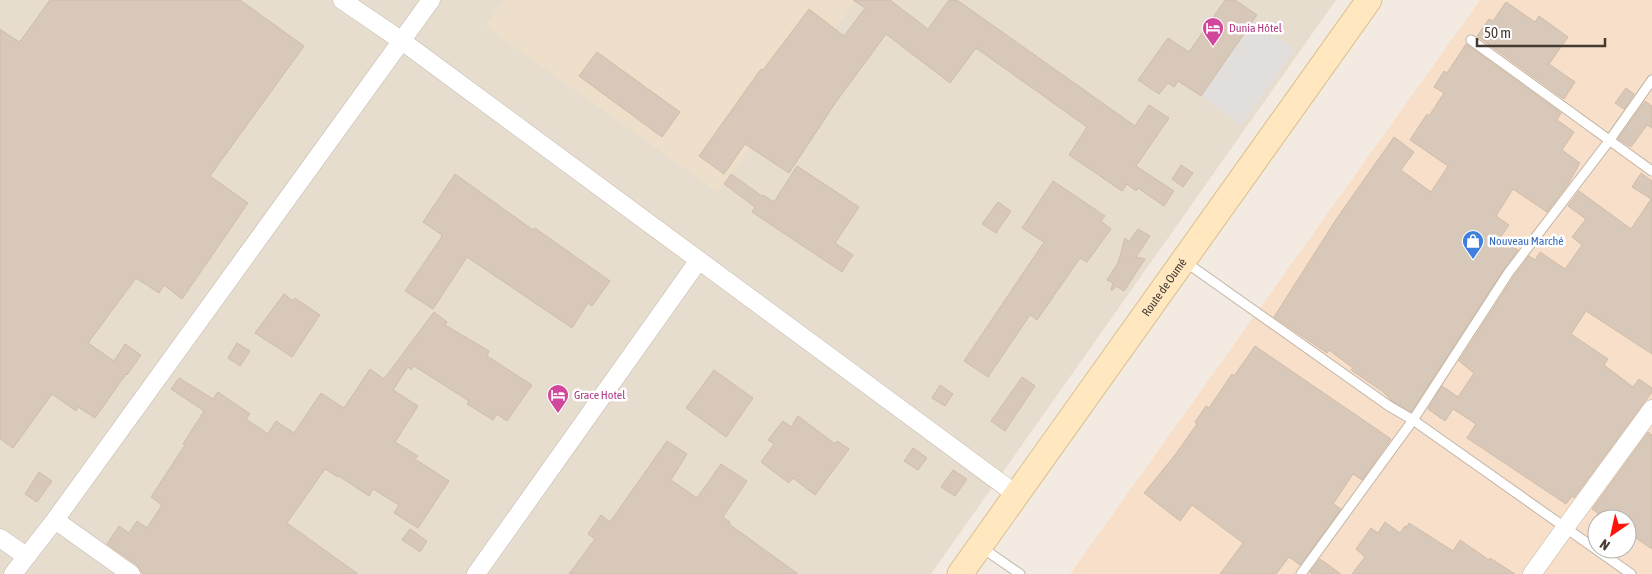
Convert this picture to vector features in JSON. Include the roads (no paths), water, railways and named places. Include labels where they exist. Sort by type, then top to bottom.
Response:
[{"type":"street","points":[[342,0],[402,41],[1017,495]]},
{"type":"street","points":[[13,574],[55,520],[431,0]]},
{"type":"street","name":"Route de Oumé","points":[[960,574],[1369,0]]},
{"type":"street","points":[[476,574],[699,260]]},
{"type":"street","points":[[1532,574],[1652,409]]},
{"type":"street","points":[[55,520],[132,574]]},
{"type":"street","points":[[0,538],[26,556]]},
{"type":"lane","points":[[1471,40],[1652,171]]},
{"type":"lane","points":[[1301,574],[1413,420],[1509,272],[1610,141],[1652,80]]},
{"type":"lane","points":[[1184,260],[1389,406],[1413,420],[1631,574]]},
{"type":"lane","points":[[980,546],[1020,574]]},
{"type":"place","name":"Dunia Hôtel","points":[[1213,47]]},
{"type":"place","name":"Nouveau Marché","points":[[1473,260]]},
{"type":"place","name":"Grace Hotel","points":[[558,414]]}]
